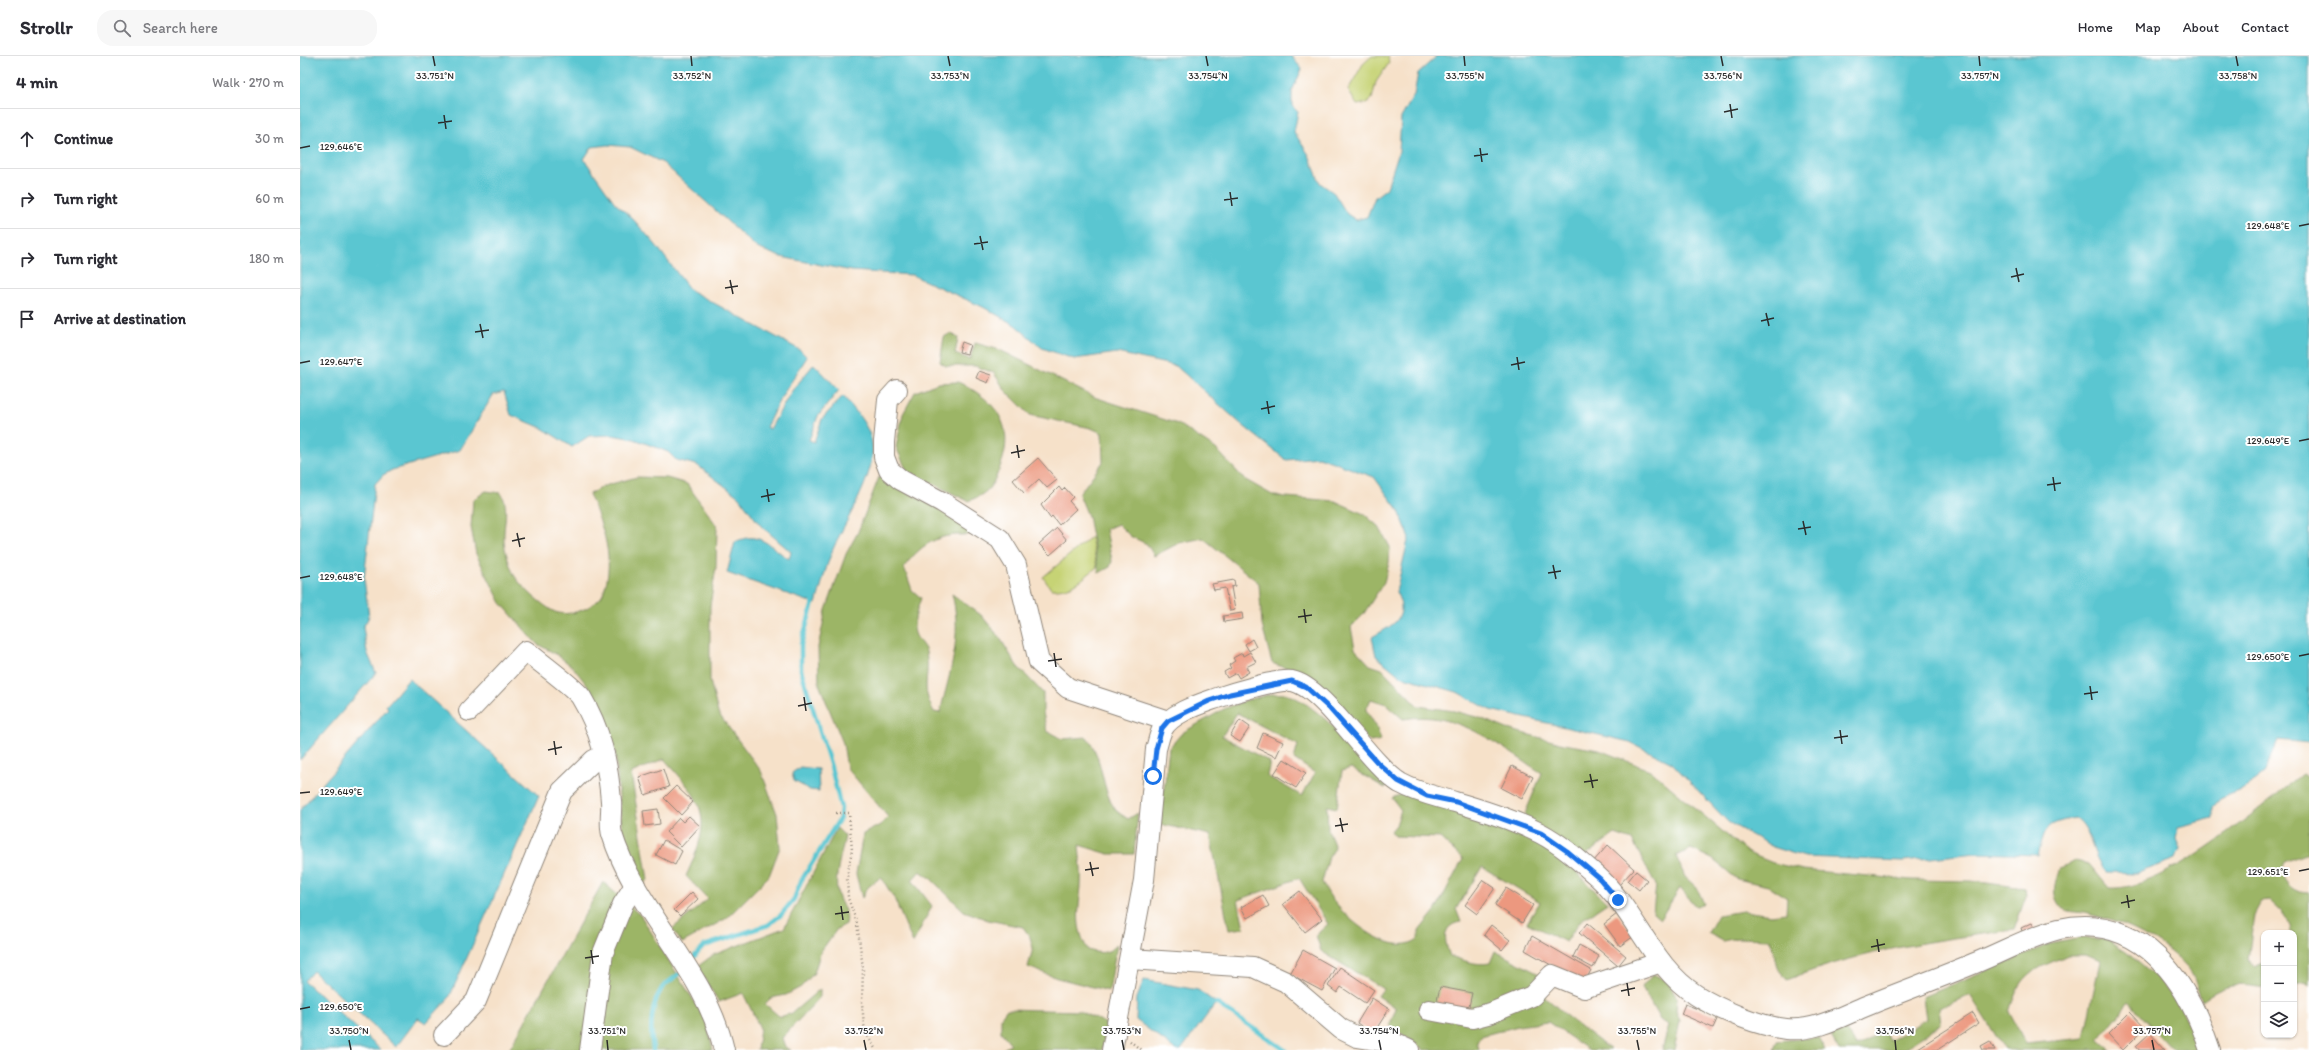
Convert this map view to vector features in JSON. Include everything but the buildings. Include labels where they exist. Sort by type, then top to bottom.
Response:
[{"type":"street","points":[[897,390],[888,400],[884,457],[889,470],[901,480],[942,502],[1000,539],[1016,565],[1039,662],[1068,688],[1168,721]]},
{"type":"street","points":[[469,711],[526,650],[580,696],[599,733],[611,800],[611,831],[635,885],[714,1013],[724,1050]]},
{"type":"street","points":[[1112,1050],[1144,880],[1156,749],[1162,728],[1168,721],[1209,701],[1230,694],[1292,681],[1306,687],[1330,709],[1377,762],[1398,781],[1427,796],[1456,802],[1541,833],[1567,851],[1600,879],[1618,900],[1676,981],[1724,1011],[1788,1030],[1819,1026],[1974,964],[2030,938],[2058,929],[2078,927],[2103,929],[2127,937],[2147,948],[2165,963],[2179,981],[2189,999],[2210,1050]]},
{"type":"street","points":[[444,1035],[476,1001],[562,791],[594,760],[604,755]]},
{"type":"street","points":[[590,1050],[603,953],[623,904],[635,885]]},
{"type":"street","points":[[1130,960],[1253,966],[1286,982],[1342,1029],[1357,1037],[1394,1043],[1409,1050]]},
{"type":"street","points":[[1429,1010],[1472,1018],[1510,1007],[1532,996],[1552,975],[1584,988],[1661,962]]},
{"type":"path","points":[[836,812],[849,813],[852,850],[847,878],[848,898],[856,923],[863,968],[862,1003],[864,1025],[876,1050]]},
{"type":"green space","points":[[1372,56],[1388,56],[1389,63],[1376,82],[1372,99],[1368,103],[1357,105],[1348,90],[1363,64]]},
{"type":"green space","points":[[951,333],[958,338],[955,354],[970,359],[975,343],[1000,350],[1094,397],[1178,424],[1216,449],[1244,479],[1274,496],[1335,501],[1364,514],[1379,527],[1390,547],[1389,563],[1384,582],[1363,615],[1351,627],[1355,649],[1370,665],[1382,669],[1418,706],[1454,711],[1480,718],[1507,729],[1564,744],[1599,750],[1650,770],[1748,853],[1773,863],[1803,870],[1912,880],[1971,881],[2025,888],[2026,896],[2014,930],[1928,942],[1870,954],[1842,961],[1787,980],[1779,970],[1770,939],[1737,938],[1723,941],[1708,933],[1718,915],[1744,911],[1771,915],[1786,913],[1787,898],[1768,886],[1737,879],[1712,859],[1691,849],[1676,856],[1685,877],[1697,888],[1704,904],[1696,907],[1680,888],[1660,919],[1653,913],[1656,885],[1632,840],[1615,834],[1583,857],[1524,816],[1542,773],[1477,732],[1442,719],[1423,717],[1403,719],[1386,704],[1371,699],[1366,710],[1376,726],[1381,740],[1370,742],[1322,686],[1304,673],[1272,663],[1262,625],[1259,583],[1203,538],[1179,543],[1154,556],[1147,544],[1130,536],[1118,524],[1106,529],[1112,561],[1110,567],[1099,573],[1088,516],[1079,494],[1103,462],[1102,433],[1091,428],[1030,415],[1005,390],[994,373],[975,366],[946,366],[940,362],[944,337]]},
{"type":"green space","points":[[958,382],[983,397],[992,406],[1004,427],[1006,439],[1005,452],[995,480],[985,492],[968,501],[907,471],[896,447],[903,414],[915,392],[938,383]]},
{"type":"green space","points":[[637,477],[667,478],[687,484],[717,526],[716,567],[710,606],[710,681],[718,713],[761,771],[777,814],[780,847],[769,876],[727,918],[682,943],[672,929],[708,899],[686,876],[700,840],[702,825],[701,813],[697,801],[689,788],[664,759],[631,773],[648,880],[642,885],[629,857],[622,830],[615,751],[590,689],[573,667],[556,654],[537,644],[501,603],[476,554],[471,527],[473,500],[486,491],[501,493],[506,510],[504,544],[511,567],[517,580],[539,601],[555,612],[563,614],[578,612],[590,606],[602,596],[607,581],[608,555],[606,543],[599,518],[589,494],[604,486]]},
{"type":"green space","points":[[879,477],[982,532],[939,538],[925,545],[904,567],[912,590],[921,598],[915,616],[914,628],[916,636],[926,652],[926,688],[927,695],[934,712],[940,713],[954,654],[956,625],[952,594],[981,615],[1000,638],[1017,666],[1043,693],[1043,713],[1047,731],[1062,739],[1087,737],[1097,755],[1107,793],[1115,809],[1128,819],[1138,813],[1134,854],[1109,854],[1079,845],[1081,881],[1078,918],[1084,941],[1088,950],[1097,952],[1107,952],[1117,945],[1109,991],[1057,978],[1028,967],[1033,948],[1030,937],[1023,927],[988,920],[964,911],[929,877],[920,871],[912,880],[932,906],[913,943],[894,898],[881,877],[867,888],[862,898],[856,874],[863,834],[880,825],[888,817],[847,768],[843,743],[819,684],[818,647],[826,610],[846,554],[858,532]]},
{"type":"green space","points":[[1091,537],[1097,567],[1071,586],[1051,589],[1043,577]]},
{"type":"green space","points":[[1272,694],[1286,694],[1299,700],[1326,720],[1340,733],[1388,783],[1385,788],[1351,768],[1342,771],[1337,808],[1327,806],[1328,829],[1335,848],[1329,857],[1322,882],[1331,898],[1342,911],[1374,936],[1398,944],[1409,943],[1419,938],[1419,931],[1435,911],[1463,859],[1440,838],[1395,836],[1391,831],[1396,825],[1401,810],[1392,798],[1402,794],[1464,813],[1525,838],[1563,861],[1580,876],[1607,903],[1580,921],[1566,942],[1527,923],[1540,902],[1482,867],[1456,909],[1461,922],[1450,926],[1447,930],[1446,945],[1450,956],[1465,961],[1480,964],[1490,963],[1495,951],[1539,974],[1533,986],[1570,1019],[1611,1050],[1589,1050],[1548,1022],[1518,1026],[1481,1036],[1477,1042],[1479,1050],[1424,1050],[1390,1025],[1396,1008],[1378,996],[1383,989],[1321,951],[1316,935],[1328,924],[1299,878],[1238,900],[1244,928],[1229,930],[1210,835],[1160,824],[1169,748],[1182,733],[1224,709],[1247,700]],"holes":[[[1237,713],[1298,745],[1294,759],[1315,773],[1302,796],[1267,776],[1270,762],[1222,736]]]},
{"type":"green space","points":[[2302,774],[2309,778],[2309,853],[2284,862],[2280,872],[2285,881],[2295,890],[2303,893],[2309,893],[2309,986],[2305,983],[2297,984],[2297,930],[2290,930],[2287,919],[2270,901],[2261,902],[2254,915],[2248,960],[2256,966],[2261,964],[2261,988],[2238,985],[2231,986],[2202,1000],[2195,980],[2189,970],[2179,959],[2155,941],[2116,922],[2088,914],[2068,911],[2061,907],[2056,899],[2056,881],[2060,868],[2075,861],[2089,864],[2109,888],[2131,886],[2156,877],[2183,863],[2237,826]]},
{"type":"green space","points":[[837,828],[845,836],[838,865],[837,888],[839,899],[847,920],[846,924],[837,929],[821,951],[814,973],[801,987],[786,995],[771,998],[765,1004],[780,1017],[792,1013],[820,989],[820,997],[782,1038],[785,1047],[791,1050],[757,1050],[760,1028],[743,993],[719,1002],[697,967],[713,955],[784,928]]},
{"type":"green space","points":[[603,882],[641,916],[706,1020],[713,1050],[509,1050]]},
{"type":"green space","points":[[2082,938],[2107,940],[2126,952],[2160,981],[2181,1008],[2201,1050],[2173,1050],[2129,1002],[2099,1039],[2111,1050],[2005,1050],[1970,995],[1939,1008],[1941,1024],[1902,1050],[1839,1050],[1831,1036],[1845,1030],[1857,1046],[1883,1031],[1890,1041],[1926,1019],[1923,997],[2050,944]],"holes":[[[2068,955],[2086,955],[2100,961],[2084,1038],[2026,1044],[2009,1012],[2013,999],[2023,981],[2036,970]]]},
{"type":"green space","points":[[1653,974],[1667,981],[1677,998],[1676,1011],[1680,1021],[1674,1050],[1662,1050],[1669,1025],[1660,1020],[1642,987]]},
{"type":"green space","points":[[1007,1009],[1079,1011],[1107,1024],[1102,1050],[1002,1050],[1011,1044],[1001,1032],[1001,1017]]},
{"type":"green space","points":[[1818,1037],[1825,1050],[1774,1050],[1777,1041]]},
{"type":"water","points":[[300,56],[1291,56],[1302,69],[1292,91],[1292,106],[1298,112],[1294,132],[1309,155],[1320,183],[1334,193],[1347,214],[1356,220],[1367,217],[1375,197],[1387,188],[1399,151],[1401,118],[1414,95],[1418,73],[1437,56],[2309,56],[2309,743],[2278,740],[2264,773],[2242,790],[2221,798],[2213,807],[2213,818],[2178,827],[2176,839],[2180,849],[2176,859],[2138,873],[2106,872],[2097,858],[2089,836],[2075,818],[2058,822],[2048,828],[2045,832],[2038,855],[1976,853],[1903,861],[1805,857],[1775,848],[1728,822],[1672,763],[1630,742],[1490,710],[1457,692],[1400,676],[1376,656],[1372,637],[1387,629],[1397,620],[1400,614],[1400,601],[1396,592],[1409,536],[1399,511],[1374,477],[1319,457],[1286,460],[1241,424],[1176,366],[1117,353],[1074,359],[1042,348],[1015,325],[983,307],[912,275],[852,271],[781,257],[757,248],[663,163],[630,147],[608,145],[592,147],[584,159],[615,203],[632,218],[655,244],[690,290],[800,350],[807,357],[780,399],[766,427],[770,429],[791,392],[814,364],[839,390],[818,416],[809,440],[814,442],[822,419],[843,396],[852,406],[868,430],[872,443],[872,456],[869,470],[858,499],[831,554],[816,604],[727,573],[735,542],[743,539],[751,538],[764,541],[789,559],[791,552],[760,525],[739,497],[697,465],[676,460],[668,452],[634,439],[612,435],[589,436],[572,447],[542,428],[511,415],[504,392],[493,395],[460,450],[392,470],[383,475],[375,484],[364,579],[369,617],[363,627],[367,652],[376,673],[300,760]]},
{"type":"water","points":[[409,679],[539,796],[449,998],[426,1023],[418,1018],[396,1047],[313,971],[304,981],[381,1050],[300,1050],[300,810],[388,708],[386,706]]},
{"type":"water","points":[[800,767],[818,769],[819,791],[810,790],[794,781],[792,773]]},
{"type":"water","points":[[1144,980],[1198,990],[1216,1003],[1181,1050],[1176,1050],[1136,1020],[1137,998]]},
{"type":"waterway","points":[[692,959],[704,946],[768,925],[781,915],[794,899],[801,881],[840,818],[841,808],[831,767],[801,670],[801,644],[813,603]]},
{"type":"waterway","points":[[653,1050],[651,1026],[655,1002],[662,988],[679,974]]},
{"type":"waterway","points":[[1216,1003],[1285,1050]]},
{"type":"route","points":[[1153,776],[1156,749],[1162,728],[1168,721],[1209,701],[1230,694],[1292,681],[1306,687],[1330,709],[1377,762],[1398,781],[1427,796],[1456,802],[1541,833],[1567,851],[1600,879],[1618,900]]}]
